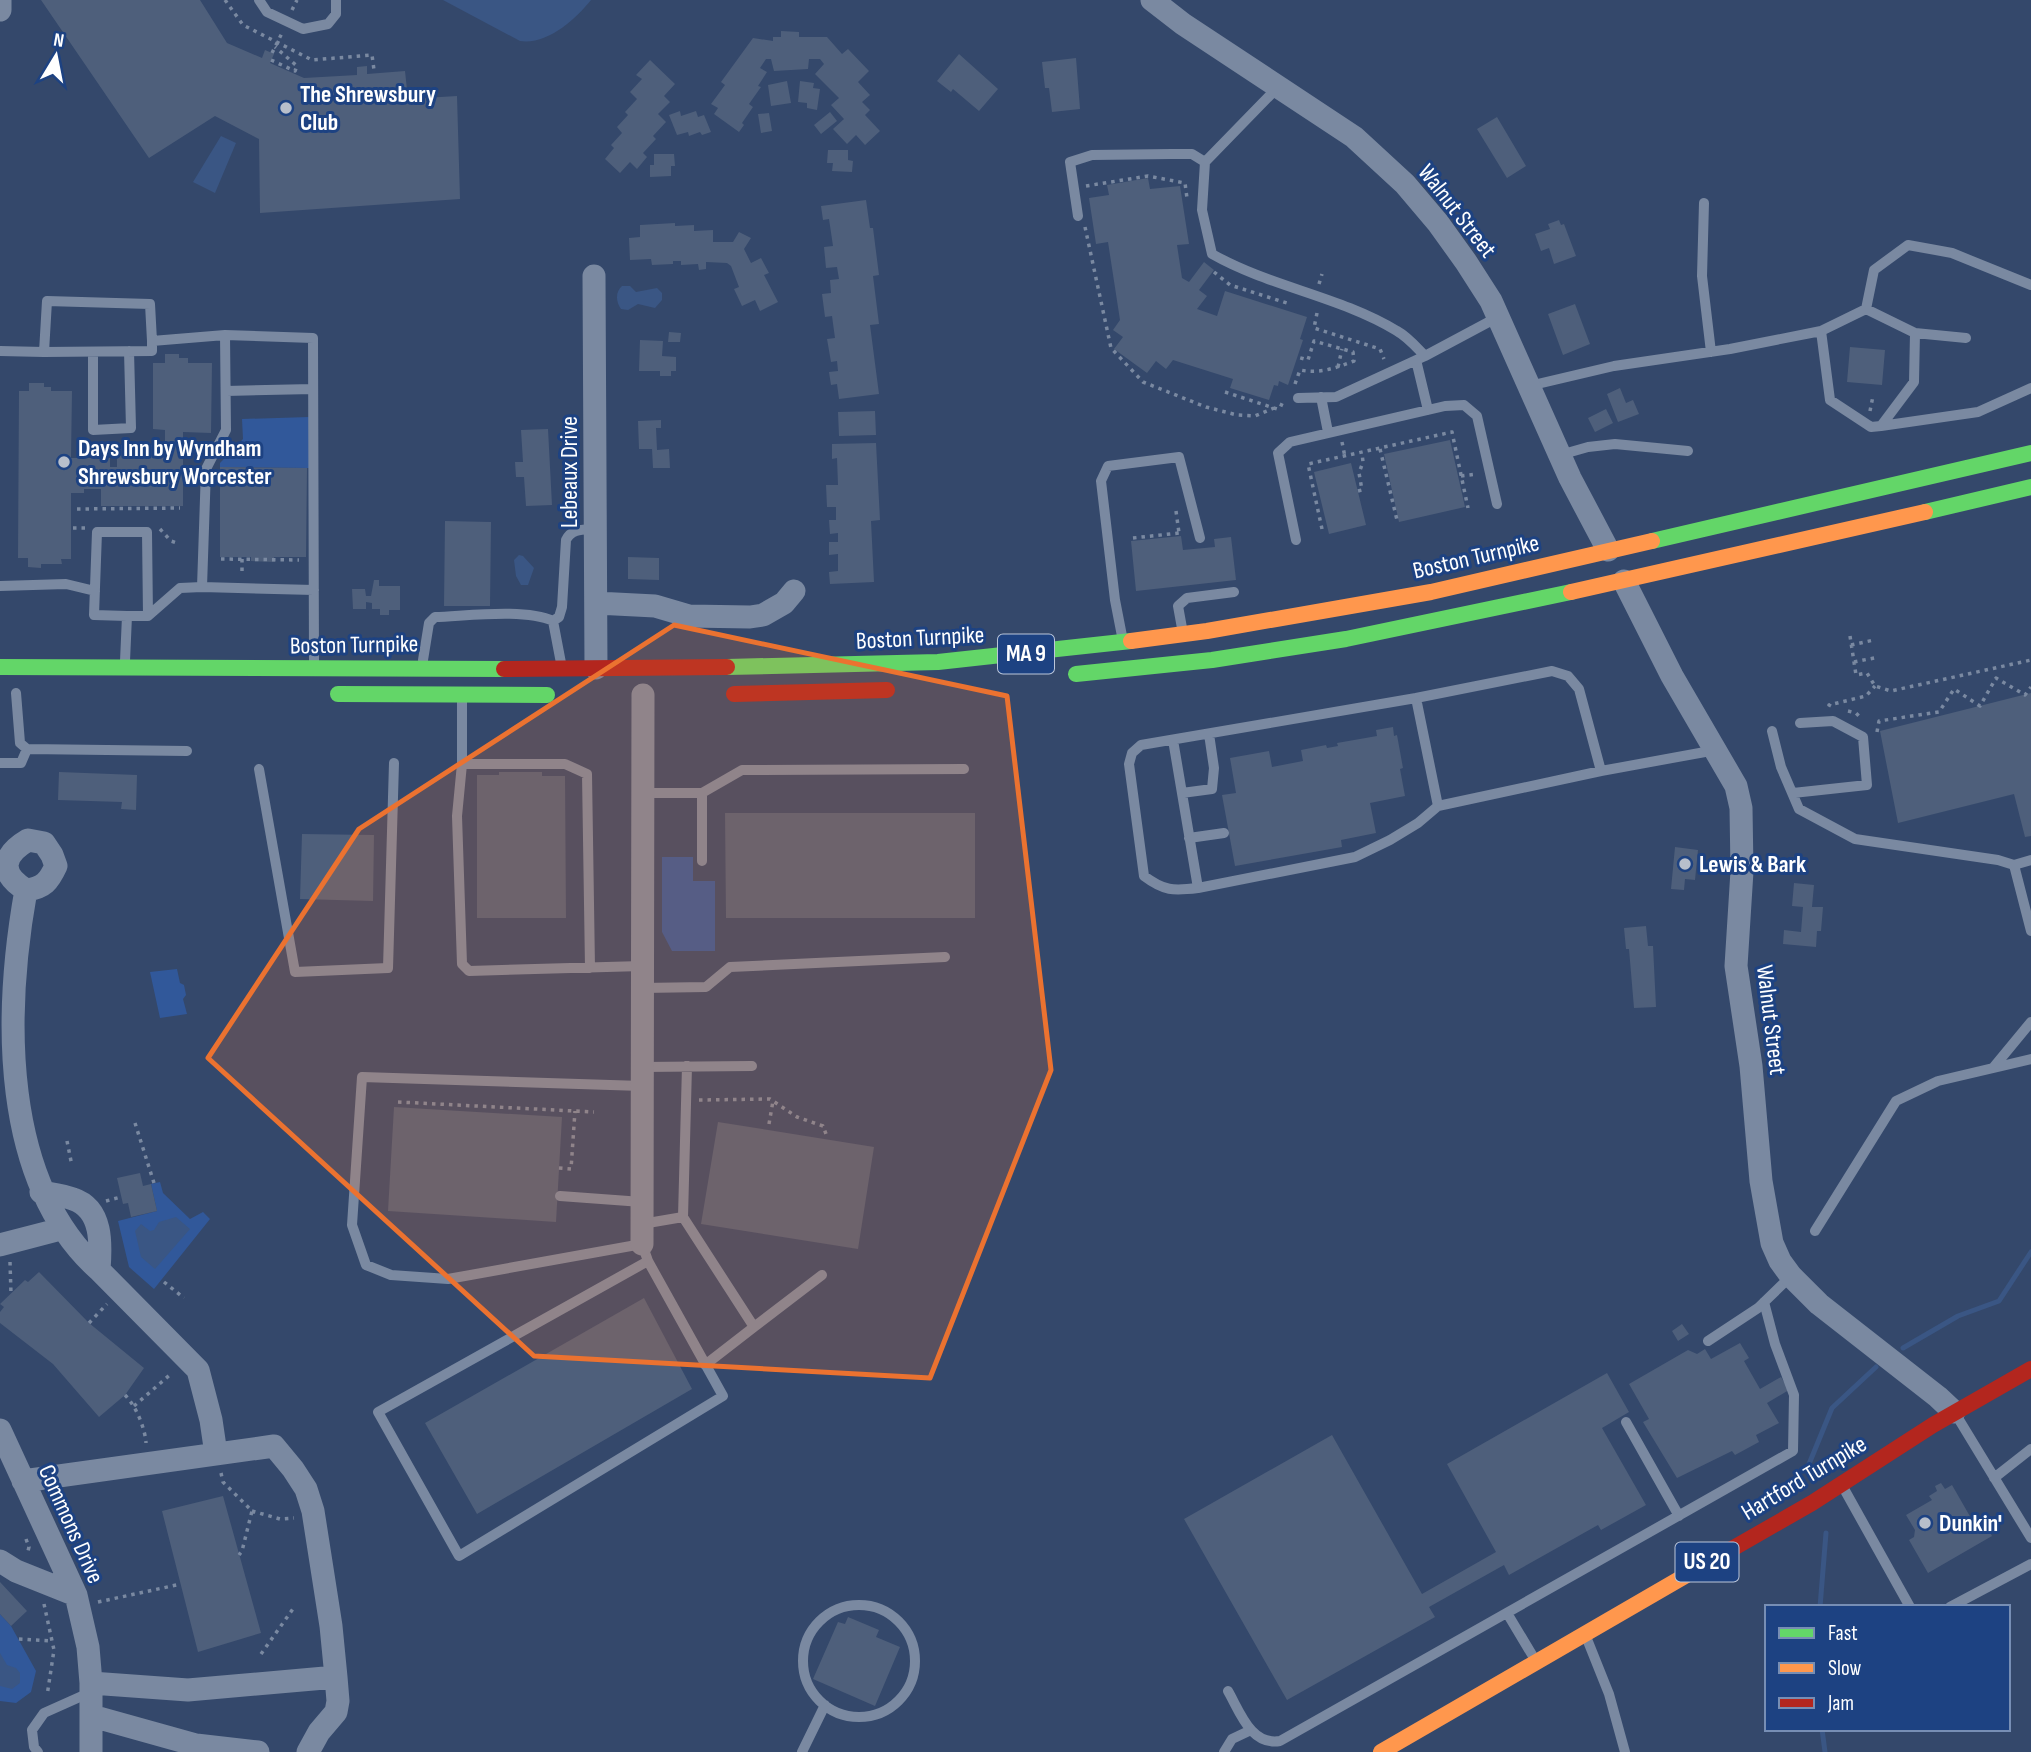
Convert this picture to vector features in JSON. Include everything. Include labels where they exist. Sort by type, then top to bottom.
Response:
[{"type":"main road","name":"Boston Turnpike","points":[[0,667],[596,668],[938,662],[1184,634],[1431,592],[2031,453]]},
{"type":"main road","name":"MA 9","points":[[1060,676],[1212,660],[1335,641],[1624,581],[2031,487]]},
{"type":"main road","name":"Boston Turnpike","points":[[724,694],[905,689]]},
{"type":"main road","name":"Boston Turnpike","points":[[329,694],[560,695]]},
{"type":"main road","name":"Hartford Turnpike","points":[[1381,1752],[1842,1485],[1954,1412],[2030,1371]]},
{"type":"street","points":[[0,10],[1,0]]},
{"type":"street","name":"Walnut Street","points":[[1152,0],[1183,24],[1354,137],[1405,184],[1438,223],[1466,262],[1498,317],[1559,455],[1608,550]]},
{"type":"street","name":"Lebeaux Drive","points":[[594,276],[596,668]]},
{"type":"street","name":"Walnut Street","points":[[1624,581],[1666,666],[1736,786],[1741,808],[1742,871],[1737,966],[1751,1066],[1764,1202],[1772,1242],[1780,1261],[1791,1276],[1836,1318],[1954,1412]]},
{"type":"street","points":[[596,603],[654,606],[689,616],[750,617],[763,615],[784,603],[793,590]]},
{"type":"street","points":[[643,695],[643,1233]]},
{"type":"street","points":[[26,890],[17,947],[12,1017],[12,1079],[22,1139],[41,1192],[61,1229],[80,1254],[198,1370],[211,1420],[216,1454]]},
{"type":"street","points":[[41,1192],[73,1198],[89,1209],[99,1230],[99,1270]]},
{"type":"street","points":[[5,1244],[61,1229]]},
{"type":"street","name":"Commons Drive","points":[[0,1430],[77,1601],[88,1647],[92,1716]]},
{"type":"street","points":[[23,1481],[274,1446],[306,1489],[314,1516],[331,1626],[338,1701],[336,1712],[308,1752]]},
{"type":"street","points":[[8,1566],[46,1582],[77,1601]]},
{"type":"street","points":[[91,1687],[188,1690],[336,1677]]},
{"type":"street","points":[[91,1752],[92,1716],[196,1745],[257,1752]]},
{"type":"lane","points":[[259,0],[267,12],[303,29],[328,24],[336,14],[335,0]]},
{"type":"lane","points":[[1279,86],[1205,162],[1202,210],[1212,254],[1230,264],[1342,304],[1399,332],[1421,358],[1428,410]]},
{"type":"lane","points":[[1078,216],[1070,162],[1092,155],[1192,154],[1205,162]]},
{"type":"lane","points":[[1704,203],[1702,276],[1711,352]]},
{"type":"lane","points":[[1866,309],[1874,270],[1908,245],[1952,253],[2031,285]]},
{"type":"lane","points":[[0,351],[44,352],[93,352],[152,351],[150,304],[47,301],[44,352]]},
{"type":"lane","points":[[1529,386],[1614,366],[1711,352],[1821,331],[1866,309]]},
{"type":"lane","points":[[1866,309],[1915,333],[1966,338]]},
{"type":"lane","points":[[1298,398],[1336,397],[1421,358],[1498,317]]},
{"type":"lane","points":[[1821,331],[1830,400],[1871,427],[1978,412],[2031,388]]},
{"type":"lane","points":[[1881,426],[1914,382],[1915,333]]},
{"type":"lane","points":[[202,587],[206,469],[226,430],[225,335]]},
{"type":"lane","points":[[152,341],[225,335],[313,338],[314,668]]},
{"type":"lane","points":[[93,352],[93,430],[131,428],[129,351]]},
{"type":"lane","points":[[226,391],[313,389]]},
{"type":"lane","points":[[1321,397],[1328,432]]},
{"type":"lane","points":[[1296,540],[1278,453],[1290,442],[1428,410],[1464,405],[1477,416],[1497,504]]},
{"type":"lane","points":[[1559,455],[1588,447],[1615,444],[1688,452]]},
{"type":"lane","points":[[1123,642],[1115,600],[1101,481],[1108,466],[1180,457],[1200,534]]},
{"type":"lane","points":[[553,621],[559,617],[562,607],[566,540],[569,533],[596,528]]},
{"type":"lane","points":[[148,615],[147,532],[97,532],[94,615],[148,615],[180,588],[314,590]]},
{"type":"lane","points":[[0,586],[66,584],[95,591]]},
{"type":"lane","points":[[1184,634],[1178,607],[1187,598],[1234,592]]},
{"type":"lane","points":[[421,667],[429,623],[435,618],[525,614],[553,621]]},
{"type":"lane","points":[[125,668],[127,617]]},
{"type":"lane","points":[[553,621],[562,668]]},
{"type":"lane","points":[[1601,771],[1578,690],[1567,676],[1552,671],[1416,698],[1141,745],[1132,753],[1129,764],[1144,876],[1157,886],[1171,891],[1355,857],[1399,835],[1438,806],[1601,771],[1716,750]]},
{"type":"lane","points":[[15,693],[20,743],[27,749],[187,751]]},
{"type":"lane","points":[[463,694],[462,764],[457,816],[462,964],[469,971],[590,968],[706,987],[730,967],[945,957]]},
{"type":"lane","points":[[1416,698],[1438,806]]},
{"type":"lane","points":[[1793,793],[1867,785],[1863,737],[1833,721],[1800,723]]},
{"type":"lane","points":[[1772,731],[1781,767],[1800,809],[1855,839],[1945,851],[2014,865],[2031,860]]},
{"type":"lane","points":[[1182,793],[1212,789],[1214,768],[1209,734]]},
{"type":"lane","points":[[1173,740],[1198,888]]},
{"type":"lane","points":[[0,763],[21,763],[27,749]]},
{"type":"lane","points":[[259,769],[295,972],[388,968],[394,763]]},
{"type":"lane","points":[[462,764],[565,764],[587,774],[590,968]]},
{"type":"lane","points":[[642,793],[702,793],[742,770],[964,769]]},
{"type":"lane","points":[[702,793],[702,861]]},
{"type":"lane","points":[[1189,838],[1224,833]]},
{"type":"lane","points":[[2014,865],[2031,931]]},
{"type":"lane","points":[[1993,1068],[2031,1022]]},
{"type":"lane","points":[[1815,1231],[1896,1101],[1938,1081],[2031,1059]]},
{"type":"lane","points":[[687,1066],[683,1217],[754,1327]]},
{"type":"lane","points":[[683,1217],[643,1233],[448,1279],[391,1275],[366,1265],[352,1225],[362,1077],[642,1077],[687,1066],[752,1066]]},
{"type":"lane","points":[[561,1196],[643,1233],[705,1365],[723,1396],[459,1556],[378,1412],[643,1233]]},
{"type":"lane","points":[[705,1365],[822,1275]]},
{"type":"lane","points":[[1708,1341],[1764,1302],[1791,1276]]},
{"type":"lane","points":[[1228,1691],[1257,1737],[1276,1742],[1285,1739],[1793,1451],[1794,1395],[1775,1344],[1764,1302]]},
{"type":"lane","points":[[1954,1412],[2031,1538]]},
{"type":"lane","points":[[1626,1422],[1679,1516]]},
{"type":"lane","points":[[1994,1478],[2031,1450]]},
{"type":"lane","points":[[1842,1485],[1909,1605]]},
{"type":"lane","points":[[1954,1605],[2031,1564]]},
{"type":"lane","points":[[863,1605],[880,1609],[897,1619],[909,1634],[915,1653],[914,1672],[907,1690],[895,1704],[878,1714],[859,1717],[840,1714],[825,1705],[812,1692],[805,1676],[803,1658],[806,1641],[816,1625],[845,1606],[863,1605]]},
{"type":"lane","points":[[1507,1613],[1536,1662]]},
{"type":"lane","points":[[1585,1633],[1609,1694],[1625,1752]]},
{"type":"lane","points":[[38,1752],[34,1747],[32,1730],[44,1713],[91,1687]]},
{"type":"lane","points":[[802,1752],[825,1705]]},
{"type":"lane","points":[[1224,1752],[1232,1739],[1251,1730]]},
{"type":"path","points":[[272,53],[279,37]]},
{"type":"path","points":[[271,60],[295,71],[297,66],[275,47]]},
{"type":"path","points":[[1074,188],[1148,176],[1185,183],[1188,204]]},
{"type":"path","points":[[1078,216],[1086,229],[1111,348],[1143,382],[1206,407],[1237,415],[1255,416],[1274,408]]},
{"type":"path","points":[[1212,269],[1230,285],[1292,304]]},
{"type":"path","points":[[1305,309],[1318,313],[1314,328],[1380,349],[1385,360]]},
{"type":"path","points":[[1297,357],[1308,360],[1314,341],[1353,352],[1354,361],[1327,371],[1300,370]]},
{"type":"path","points":[[1338,367],[1342,349]]},
{"type":"path","points":[[1295,385],[1303,359]]},
{"type":"path","points":[[1288,387],[1303,387]]},
{"type":"path","points":[[1225,391],[1274,408],[1280,408],[1285,396]]},
{"type":"path","points":[[1322,529],[1308,464],[1452,432],[1468,508]]},
{"type":"path","points":[[1380,449],[1397,520]]},
{"type":"path","points":[[1358,491],[1362,490],[1359,473],[1363,462],[1362,453]]},
{"type":"path","points":[[77,509],[180,508]]},
{"type":"path","points":[[1133,538],[1200,534]]},
{"type":"path","points":[[221,559],[308,560]]},
{"type":"path","points":[[1850,636],[1856,675],[1867,673],[1875,686],[1891,691],[2031,660]]},
{"type":"path","points":[[1851,645],[1874,640]]},
{"type":"path","points":[[1854,662],[1879,657]]},
{"type":"path","points":[[1951,678],[1954,689],[1980,706],[1996,678],[1994,668]]},
{"type":"path","points":[[1996,678],[2025,695],[2031,687]]},
{"type":"path","points":[[1875,686],[1866,696],[1829,705],[1856,713],[1877,734]]},
{"type":"path","points":[[1879,741],[1879,721],[1938,712],[1954,689]]},
{"type":"path","points":[[686,1100],[770,1099],[797,1117],[823,1126],[826,1134]]},
{"type":"path","points":[[398,1101],[594,1112]]},
{"type":"path","points":[[769,1124],[773,1101]]},
{"type":"path","points":[[559,1168],[571,1168],[575,1111]]},
{"type":"path","points":[[135,1123],[154,1183]]},
{"type":"path","points":[[67,1141],[72,1166]]},
{"type":"path","points":[[5,1244],[11,1294]]},
{"type":"path","points":[[164,1282],[184,1298]]},
{"type":"path","points":[[134,1406],[188,1358]]},
{"type":"path","points":[[125,1395],[134,1406],[145,1434],[148,1463]]},
{"type":"path","points":[[216,1454],[223,1482],[252,1511],[279,1519],[314,1516]]},
{"type":"path","points":[[239,1555],[252,1511]]},
{"type":"path","points":[[8,1566],[26,1560],[29,1547],[24,1535]]},
{"type":"path","points":[[44,1713],[54,1650],[41,1592],[46,1582]]},
{"type":"path","points":[[77,1601],[181,1584]]},
{"type":"path","points":[[261,1654],[296,1606]]},
{"type":"path","points":[[19,1639],[53,1641]]},
{"type":"highlighted area","points":[[674,625],[1007,696],[1051,1070],[930,1378],[534,1356],[208,1058],[359,829]]},
{"type":"shaded area","points":[[443,0],[591,0],[577,15],[550,35],[520,41]]},
{"type":"shaded area","points":[[221,136],[236,143],[215,193],[193,182]]},
{"type":"shaded area","points":[[622,286],[630,286],[636,292],[657,288],[662,293],[662,300],[655,308],[638,304],[628,310],[621,309],[617,297]]},
{"type":"shaded area","points":[[309,417],[309,468],[220,467],[220,463],[243,439],[242,419]]},
{"type":"shaded area","points":[[519,555],[534,568],[528,585],[521,585],[516,576],[514,560]]},
{"type":"shaded area","points":[[662,857],[693,857],[693,881],[715,881],[715,951],[672,951],[662,932]]},
{"type":"shaded area","points":[[177,969],[180,983],[184,985],[186,995],[183,999],[187,1014],[160,1018],[150,972]]},
{"type":"shaded area","points":[[160,1182],[163,1193],[190,1219],[203,1212],[210,1219],[154,1289],[129,1267],[118,1221],[157,1211],[151,1184]]},
{"type":"shaded area","points":[[176,1217],[190,1229],[155,1269],[141,1257],[135,1231],[141,1224],[150,1231],[154,1230],[159,1222]]},
{"type":"shaded area","points":[[0,1614],[11,1626],[36,1671],[31,1692],[16,1703],[0,1701]]},
{"type":"shaded area","points":[[0,1653],[7,1665],[16,1668],[20,1673],[20,1683],[12,1689],[0,1686]]},
{"type":"building","name":"The Shrewsbury Club","points":[[41,0],[200,0],[227,43],[262,58],[265,50],[272,53],[274,54],[270,63],[304,78],[357,75],[357,67],[367,66],[367,74],[405,71],[408,99],[457,96],[460,199],[260,213],[259,139],[215,116],[149,158]]},
{"type":"building","points":[[781,31],[799,32],[799,37],[827,37],[842,54],[848,49],[869,71],[858,82],[870,95],[862,102],[870,110],[865,115],[880,131],[865,145],[856,135],[847,144],[833,129],[844,119],[831,105],[839,98],[815,74],[824,64],[820,59],[809,59],[808,69],[774,71],[771,59],[766,59],[760,68],[767,72],[758,86],[761,87],[749,104],[753,107],[739,132],[714,114],[718,108],[711,104],[725,85],[721,82],[753,38],[773,41],[773,37],[781,37]]},
{"type":"building","points":[[959,54],[998,89],[979,111],[953,89],[951,92],[937,81]]},
{"type":"building","points":[[1076,58],[1080,109],[1052,112],[1049,88],[1045,88],[1042,62]]},
{"type":"building","points":[[650,60],[675,84],[664,96],[670,102],[658,114],[666,122],[653,136],[656,139],[643,153],[647,157],[637,169],[630,162],[620,173],[605,159],[614,148],[611,145],[622,133],[617,127],[628,115],[625,112],[637,99],[630,92],[642,79],[636,75]]},
{"type":"building","points":[[787,81],[791,103],[771,106],[768,85]]},
{"type":"building","points":[[800,81],[814,83],[813,88],[820,89],[817,110],[807,108],[807,103],[798,102]]},
{"type":"building","points":[[680,111],[681,116],[696,111],[698,117],[704,115],[711,132],[702,135],[700,132],[689,136],[688,132],[677,135],[669,115]]},
{"type":"building","points":[[830,112],[837,121],[821,134],[814,125]]},
{"type":"building","points":[[769,113],[772,131],[761,133],[758,114]]},
{"type":"building","points":[[1497,117],[1526,166],[1507,178],[1477,129]]},
{"type":"building","points":[[828,150],[848,150],[848,160],[853,161],[852,172],[832,171],[833,163],[827,163]]},
{"type":"building","points":[[654,154],[674,154],[675,166],[671,166],[671,176],[650,177]]},
{"type":"building","points":[[1148,178],[1150,189],[1180,186],[1189,244],[1177,245],[1182,278],[1189,282],[1204,262],[1214,270],[1199,290],[1207,296],[1197,309],[1217,316],[1225,291],[1307,317],[1300,339],[1303,340],[1288,385],[1279,381],[1278,386],[1274,385],[1269,400],[1230,388],[1233,379],[1173,360],[1166,369],[1156,361],[1147,373],[1114,349],[1123,337],[1113,330],[1120,320],[1108,242],[1096,244],[1089,198],[1109,195],[1107,185]]},
{"type":"building","points":[[866,200],[870,228],[873,228],[879,275],[873,276],[879,324],[870,325],[879,394],[839,399],[837,384],[831,385],[829,372],[838,371],[837,361],[831,362],[827,339],[835,338],[832,316],[825,317],[822,294],[831,293],[830,280],[839,279],[837,267],[826,268],[824,247],[833,246],[829,219],[823,220],[821,206]]},
{"type":"building","points":[[1559,220],[1561,225],[1564,224],[1576,256],[1554,264],[1549,248],[1541,251],[1535,234],[1550,229],[1548,224]]},
{"type":"building","points":[[675,223],[675,226],[694,225],[694,231],[713,230],[713,242],[733,242],[739,232],[751,238],[744,249],[751,263],[761,258],[769,273],[764,275],[778,302],[760,311],[755,300],[742,306],[734,289],[739,287],[731,266],[727,263],[706,262],[706,269],[699,270],[698,264],[681,265],[681,261],[652,265],[651,259],[630,260],[629,238],[640,237],[640,225]]},
{"type":"building","points":[[1575,304],[1590,344],[1563,355],[1548,314]]},
{"type":"building","points":[[669,332],[681,333],[680,342],[668,342]]},
{"type":"building","points":[[640,340],[663,341],[662,356],[676,357],[676,371],[671,371],[671,376],[660,376],[660,371],[639,371]]},
{"type":"building","points":[[1850,347],[1885,350],[1882,385],[1847,382]]},
{"type":"building","name":"Days Inn by Wyndham Shrewsbury Worcester","points":[[165,354],[179,354],[179,358],[188,358],[188,363],[212,363],[211,433],[183,432],[183,506],[101,506],[101,489],[84,489],[84,493],[71,493],[71,559],[61,559],[62,564],[41,564],[41,568],[28,567],[28,558],[18,558],[19,391],[29,391],[29,383],[44,383],[44,387],[51,387],[51,391],[72,391],[71,458],[110,458],[110,467],[117,467],[117,445],[165,445],[165,430],[153,429],[153,363],[165,363]]},
{"type":"building","points":[[1620,388],[1626,403],[1633,400],[1639,414],[1618,422],[1607,394]]},
{"type":"building","points":[[1606,409],[1613,423],[1595,432],[1588,418]]},
{"type":"building","points":[[875,411],[876,435],[839,436],[838,412]]},
{"type":"building","points":[[661,420],[661,428],[656,428],[657,450],[669,449],[670,468],[653,468],[652,449],[639,449],[638,421]]},
{"type":"building","points":[[548,429],[552,505],[526,506],[524,477],[516,477],[515,462],[523,462],[521,430]]},
{"type":"building","points":[[1450,440],[1465,507],[1399,522],[1384,454]]},
{"type":"building","points":[[876,443],[880,520],[871,521],[874,582],[830,584],[829,572],[838,571],[838,554],[829,555],[829,542],[838,542],[838,533],[830,534],[829,520],[836,520],[836,507],[827,507],[826,485],[838,485],[837,458],[832,459],[832,444]]},
{"type":"building","points":[[1351,463],[1366,525],[1329,534],[1314,472]]},
{"type":"building","points":[[220,467],[307,468],[306,557],[274,557],[275,562],[251,561],[251,557],[220,557]]},
{"type":"building","points":[[445,521],[491,522],[490,606],[444,606]]},
{"type":"building","points":[[1181,536],[1183,550],[1215,547],[1214,539],[1231,537],[1236,580],[1136,591],[1131,541]]},
{"type":"building","points":[[628,557],[659,558],[659,580],[628,579]]},
{"type":"building","points":[[374,580],[379,580],[379,586],[400,586],[400,610],[389,610],[389,615],[380,615],[380,609],[372,609],[372,603],[366,602],[366,609],[353,609],[352,589],[365,589],[366,596],[371,596]]},
{"type":"building","points":[[2031,693],[2031,836],[2025,837],[2014,794],[1898,823],[1880,731]]},
{"type":"building","points":[[1393,727],[1403,768],[1400,769],[1405,796],[1370,803],[1376,833],[1341,840],[1342,847],[1235,866],[1222,795],[1236,793],[1230,758],[1269,751],[1272,767],[1303,761],[1301,750],[1326,745],[1327,748],[1338,746],[1337,743],[1377,736],[1376,730]]},
{"type":"building","points":[[59,772],[137,775],[136,810],[121,809],[122,802],[58,800]]},
{"type":"building","points":[[499,772],[542,772],[542,776],[565,776],[566,918],[477,918],[477,775],[499,775]]},
{"type":"building","points":[[725,813],[975,813],[975,918],[726,918]]},
{"type":"building","points":[[302,834],[374,835],[373,901],[300,899]]},
{"type":"building","name":"Lewis & Bark","points":[[1675,847],[1698,850],[1695,880],[1685,879],[1684,890],[1671,889]]},
{"type":"building","points":[[1794,883],[1814,885],[1812,907],[1823,907],[1821,931],[1817,931],[1816,947],[1783,944],[1784,930],[1801,932],[1803,907],[1792,906]]},
{"type":"building","points":[[1646,926],[1648,946],[1653,946],[1656,1007],[1634,1008],[1629,949],[1626,949],[1624,928]]},
{"type":"building","points":[[394,1107],[562,1117],[556,1222],[388,1211]]},
{"type":"building","points":[[718,1122],[874,1147],[858,1249],[701,1224]]},
{"type":"building","points":[[140,1173],[143,1186],[151,1184],[157,1211],[131,1217],[128,1203],[123,1204],[117,1178]]},
{"type":"building","points":[[39,1272],[89,1323],[144,1368],[125,1395],[99,1417],[53,1364],[0,1323],[0,1312],[4,1307],[0,1304],[25,1280],[28,1282]]},
{"type":"building","points":[[644,1298],[692,1389],[477,1514],[425,1423]]},
{"type":"building","points":[[1682,1324],[1689,1334],[1678,1341],[1672,1331]]},
{"type":"building","points":[[1740,1343],[1749,1358],[1744,1361],[1760,1389],[1781,1377],[1789,1390],[1767,1403],[1779,1423],[1756,1435],[1759,1442],[1735,1455],[1732,1451],[1677,1478],[1643,1422],[1649,1419],[1629,1384],[1688,1350],[1697,1354],[1705,1349],[1711,1359]]},
{"type":"building","points":[[1607,1373],[1629,1412],[1602,1428],[1646,1505],[1601,1530],[1598,1525],[1509,1575],[1504,1565],[1429,1607],[1435,1617],[1287,1700],[1184,1519],[1332,1435],[1422,1594],[1496,1552],[1447,1464]]},
{"type":"building","points":[[1941,1483],[1945,1489],[1952,1485],[1979,1532],[1987,1527],[1992,1536],[1928,1573],[1909,1540],[1914,1537],[1915,1530],[1906,1515],[1932,1500],[1929,1496],[1937,1491],[1935,1486]]},
{"type":"building","points":[[223,1496],[261,1633],[198,1652],[162,1511]]},
{"type":"building","points":[[0,1582],[27,1611],[11,1626],[0,1614]]},
{"type":"building","points":[[848,1617],[879,1630],[876,1637],[900,1647],[875,1706],[813,1679],[838,1622],[845,1624]]},
{"type":"waterway","points":[[1903,1348],[1958,1316],[1999,1301],[2031,1252]]},
{"type":"waterway","points":[[1809,1464],[1832,1408],[1876,1367]]},
{"type":"waterway","points":[[1820,1605],[1826,1533]]},
{"type":"waterway","points":[[1822,1731],[1825,1752]]},
{"type":"traffic: fast","points":[[1652,541],[2031,453]]},
{"type":"traffic: fast","points":[[1925,512],[2031,487]]},
{"type":"traffic: fast","points":[[1076,674],[1212,660],[1346,639],[1571,592]]},
{"type":"traffic: fast","points":[[727,667],[938,662],[1131,641]]},
{"type":"traffic: fast","points":[[0,667],[504,669]]},
{"type":"traffic: fast","points":[[338,694],[547,695]]},
{"type":"traffic: slow","points":[[1571,592],[1925,512]]},
{"type":"traffic: slow","points":[[1131,641],[1207,631],[1431,592],[1652,541]]},
{"type":"traffic: slow","points":[[1381,1752],[1690,1573]]},
{"type":"traffic: jam","points":[[504,669],[727,667]]},
{"type":"traffic: jam","points":[[734,694],[887,690]]},
{"type":"traffic: jam","points":[[1690,1573],[1812,1503],[1933,1425],[2031,1369]]},
{"type":"place","name":"The Shrewsbury Club","points":[[286,108]]},
{"type":"place","name":"Days Inn by Wyndham Shrewsbury Worcester","points":[[64,462]]},
{"type":"place","name":"Lewis & Bark","points":[[1685,864]]},
{"type":"place","name":"Dunkin'","points":[[1925,1523]]}]
